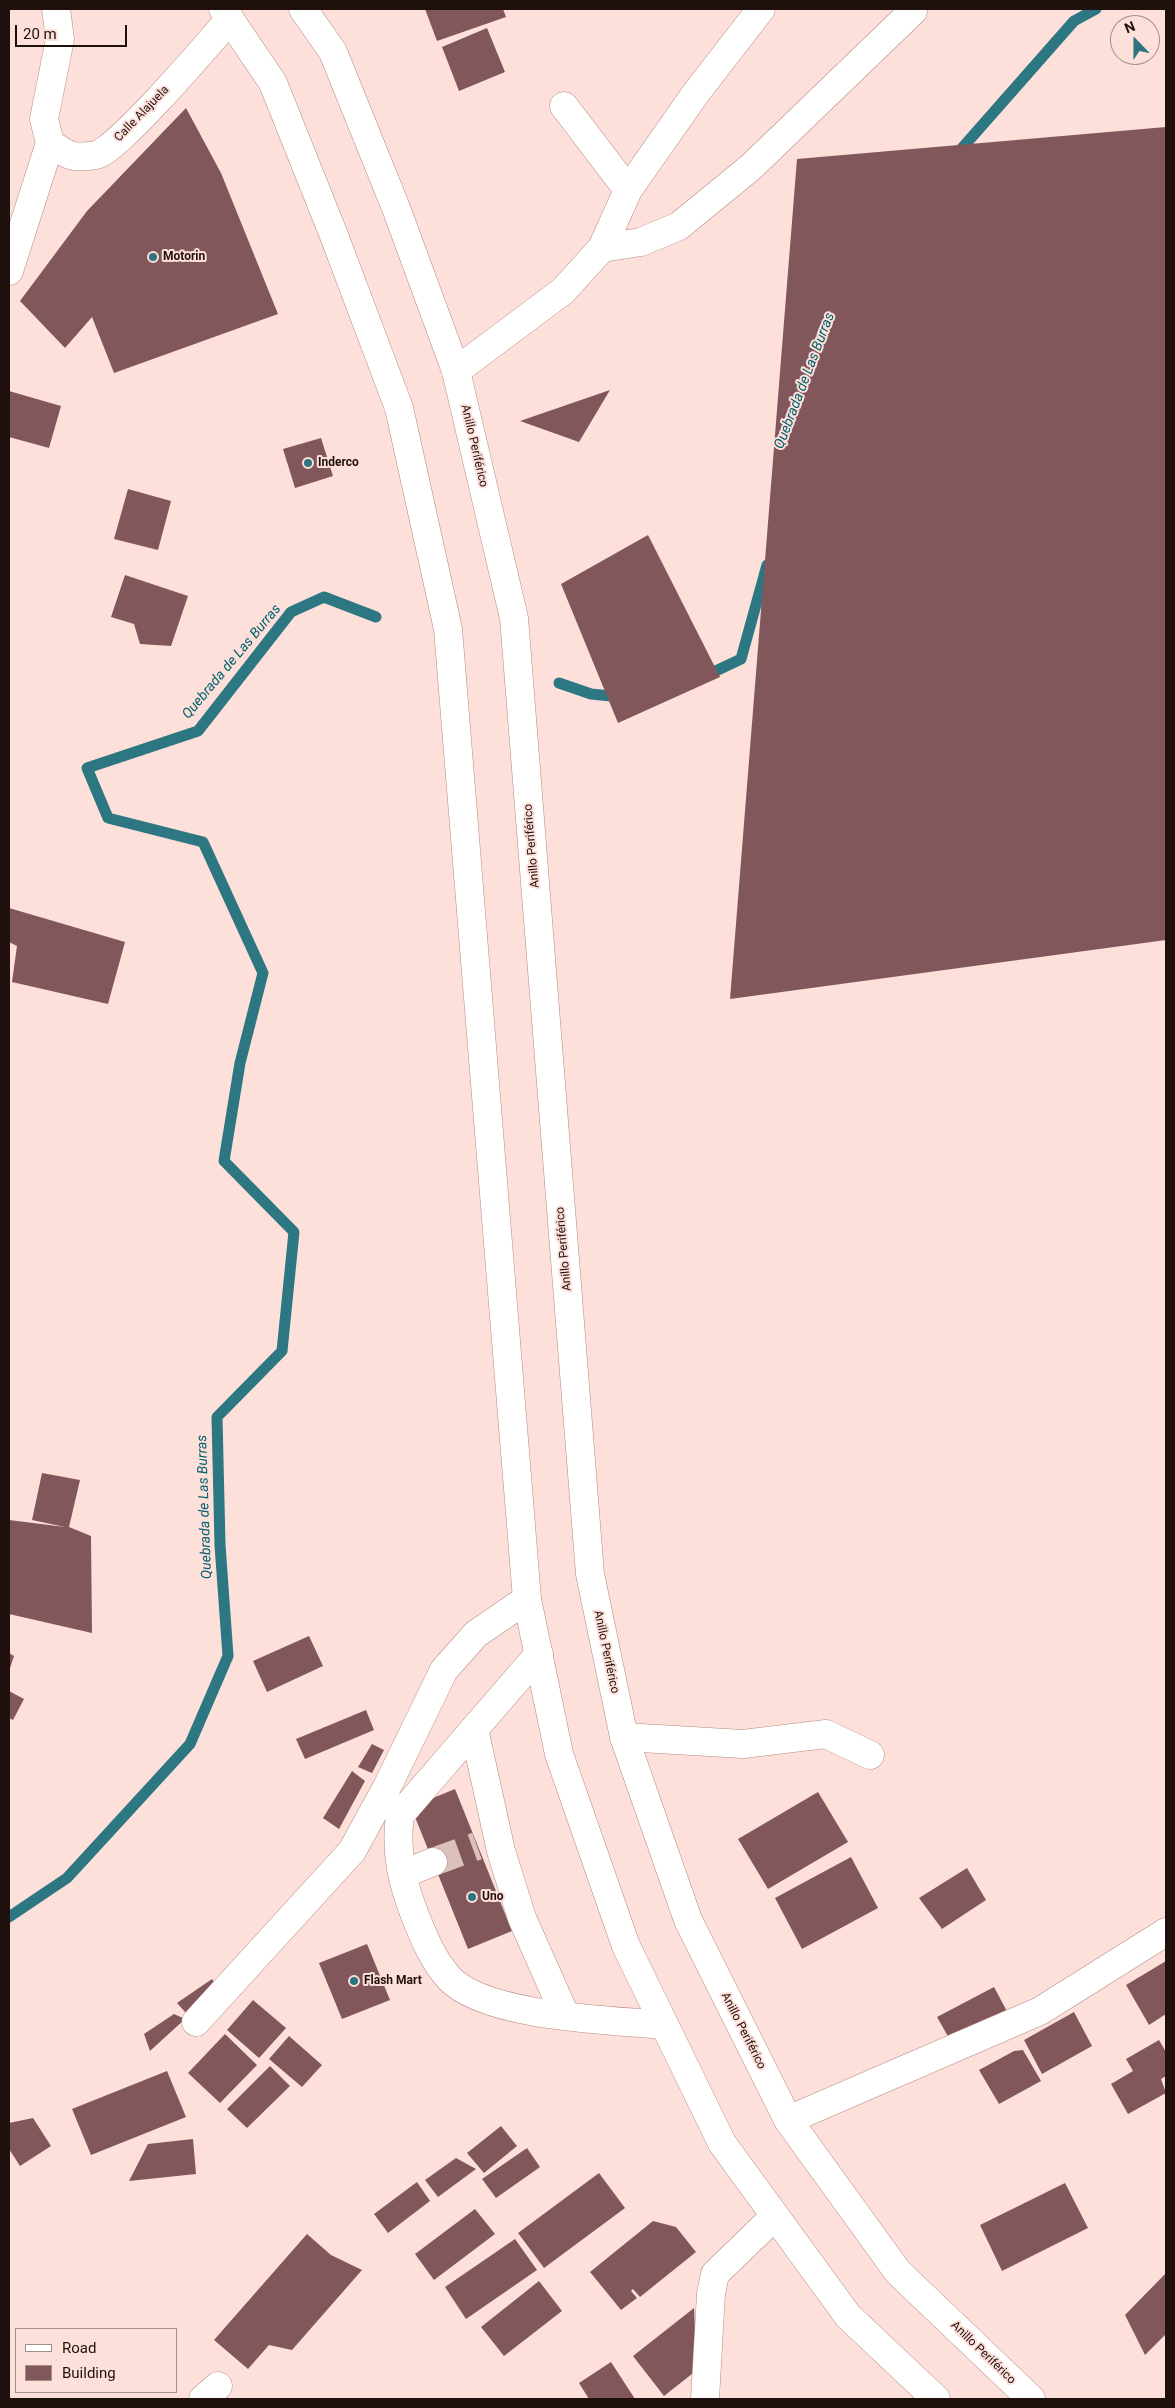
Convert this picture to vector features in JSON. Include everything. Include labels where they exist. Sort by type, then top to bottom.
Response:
[{"type":"main road","points":[[9,271],[50,143],[44,119],[60,39],[56,9]]},
{"type":"main road","name":"Anillo Periférico","points":[[303,9],[333,52],[396,208],[456,371],[514,618],[590,1574],[624,1737],[688,1920],[788,2120],[898,2272],[1031,2399]]},
{"type":"main road","points":[[456,371],[563,291],[602,248],[628,190],[696,94],[761,9]]},
{"type":"main road","points":[[602,248],[641,242],[679,226],[751,167],[912,11]]},
{"type":"main road","points":[[227,14],[273,83],[333,233],[399,408],[448,629],[527,1600],[559,1754],[626,1946],[722,2143],[848,2316],[929,2397]]},
{"type":"main road","name":"Calle Alajuela","points":[[50,143],[69,156],[98,155],[120,139],[227,14]]},
{"type":"main road","points":[[564,106],[628,190]]},
{"type":"main road","points":[[196,2022],[352,1851],[387,1787],[444,1670],[476,1634],[527,1600]]},
{"type":"main road","points":[[539,1654],[400,1815],[397,1850],[408,1898],[433,1958],[450,1979],[470,1994],[530,2012],[664,2025]]},
{"type":"main road","points":[[474,1729],[488,1843],[565,2015]]},
{"type":"main road","points":[[624,1737],[743,1744],[826,1734],[870,1755]]},
{"type":"main road","points":[[403,1874],[433,1862]]},
{"type":"main road","points":[[788,2120],[1040,2011],[1166,1932]]},
{"type":"main road","points":[[706,2399],[711,2294],[715,2274],[775,2216]]},
{"type":"building","points":[[425,9],[503,9],[506,17],[437,41]]},
{"type":"building","points":[[487,28],[505,72],[459,91],[442,47]]},
{"type":"building","name":"Motorin","points":[[186,108],[221,173],[278,314],[114,373],[92,317],[65,348],[20,301],[87,211]]},
{"type":"building","points":[[1166,127],[1166,940],[730,999],[797,159]]},
{"type":"building","points":[[610,390],[579,442],[520,421]]},
{"type":"building","points":[[9,391],[61,406],[49,448],[9,437]]},
{"type":"building","name":"Inderco","points":[[321,438],[333,476],[295,488],[283,449]]},
{"type":"building","points":[[128,489],[171,501],[158,550],[114,539]]},
{"type":"building","points":[[648,535],[720,677],[618,723],[561,584]]},
{"type":"building","points":[[125,575],[188,596],[171,646],[140,644],[134,624],[111,617]]},
{"type":"building","points":[[9,908],[125,942],[108,1004],[12,982],[17,946],[9,942]]},
{"type":"building","points":[[42,1473],[80,1480],[69,1527],[91,1536],[92,1633],[9,1614],[9,1520],[65,1527],[32,1520]]},
{"type":"building","points":[[309,1636],[323,1666],[267,1692],[253,1661]]},
{"type":"building","points":[[9,1653],[14,1656],[9,1671]]},
{"type":"building","points":[[9,1691],[24,1699],[13,1720],[9,1718]]},
{"type":"building","points":[[366,1710],[374,1730],[305,1759],[296,1739]]},
{"type":"building","points":[[372,1744],[384,1750],[372,1773],[358,1767]]},
{"type":"building","points":[[352,1771],[365,1781],[339,1829],[323,1818]]},
{"type":"building","name":"Uno","points":[[455,1789],[512,1931],[468,1949],[411,1807]]},
{"type":"building","points":[[818,1792],[848,1842],[768,1889],[738,1839]]},
{"type":"building","points":[[851,1857],[878,1908],[802,1949],[775,1898]]},
{"type":"building","points":[[967,1868],[986,1900],[942,1929],[919,1898]]},
{"type":"building","name":"Flash Mart","points":[[367,1944],[390,2000],[342,2019],[319,1963]]},
{"type":"building","points":[[1166,1961],[1166,2014],[1149,2025],[1126,1985]]},
{"type":"building","points":[[212,1979],[220,1991],[186,2013],[177,2003]]},
{"type":"building","points":[[994,1987],[1010,2017],[954,2047],[937,2017]]},
{"type":"building","points":[[253,2000],[286,2028],[259,2058],[227,2030]]},
{"type":"building","points":[[1074,2012],[1092,2046],[1042,2074],[1024,2040]]},
{"type":"building","points":[[174,2014],[185,2019],[150,2051],[144,2034]]},
{"type":"building","points":[[225,2034],[257,2065],[220,2103],[188,2073]]},
{"type":"building","points":[[289,2036],[322,2065],[302,2087],[269,2059]]},
{"type":"building","points":[[1159,2040],[1166,2052],[1166,2076],[1161,2079],[1166,2093],[1128,2114],[1111,2084],[1133,2071],[1126,2059]]},
{"type":"building","points":[[1023,2050],[1041,2081],[999,2104],[979,2070],[1014,2051]]},
{"type":"building","points":[[270,2066],[290,2086],[247,2128],[227,2109]]},
{"type":"building","points":[[167,2071],[186,2117],[91,2155],[72,2109]]},
{"type":"building","points":[[33,2118],[51,2146],[20,2166],[9,2149],[9,2123]]},
{"type":"building","points":[[501,2126],[517,2146],[484,2173],[467,2153]]},
{"type":"building","points":[[193,2139],[196,2174],[129,2181],[148,2144]]},
{"type":"building","points":[[527,2148],[540,2167],[496,2198],[482,2179]]},
{"type":"building","points":[[456,2158],[476,2169],[438,2197],[425,2180]]},
{"type":"building","points":[[599,2173],[625,2208],[544,2268],[518,2233]]},
{"type":"building","points":[[417,2182],[430,2201],[388,2233],[374,2214]]},
{"type":"building","points":[[1065,2183],[1088,2228],[1002,2271],[980,2225]]},
{"type":"building","points":[[475,2209],[495,2234],[434,2280],[415,2254]]},
{"type":"building","points":[[653,2221],[676,2227],[696,2252],[640,2297],[633,2289],[631,2291],[637,2298],[621,2310],[590,2272]]},
{"type":"building","points":[[307,2234],[331,2255],[362,2270],[292,2350],[269,2345],[248,2369],[214,2340]]},
{"type":"building","points":[[515,2239],[537,2270],[466,2319],[445,2287]]},
{"type":"building","points":[[1166,2273],[1166,2334],[1145,2355],[1125,2315]]},
{"type":"building","points":[[539,2281],[562,2311],[504,2356],[481,2327]]},
{"type":"building","points":[[694,2308],[697,2370],[664,2396],[633,2356]]},
{"type":"building","points":[[611,2362],[635,2399],[589,2399],[579,2383]]},
{"type":"waterway","name":"Quebrada de Las Burras","points":[[956,155],[1074,21],[1096,9]]},
{"type":"waterway","name":"Quebrada de Las Burras","points":[[703,677],[741,659],[767,565]]},
{"type":"waterway","name":"Quebrada de Las Burras","points":[[9,1917],[67,1878],[190,1744],[228,1656],[220,1545],[217,1417],[282,1351],[294,1232],[224,1161],[240,1063],[263,973],[203,842],[108,818],[87,768],[198,731],[291,612],[324,597],[376,617]]},
{"type":"waterway","name":"Quebrada de Las Burras","points":[[559,683],[591,694],[621,697]]},
{"type":"tunnel","points":[[433,1862],[477,1846]]},
{"type":"place","name":"Motorin","points":[[153,257]]},
{"type":"place","name":"Inderco","points":[[308,463]]},
{"type":"place","name":"Uno","points":[[472,1897]]},
{"type":"place","name":"Flash Mart","points":[[354,1981]]}]
